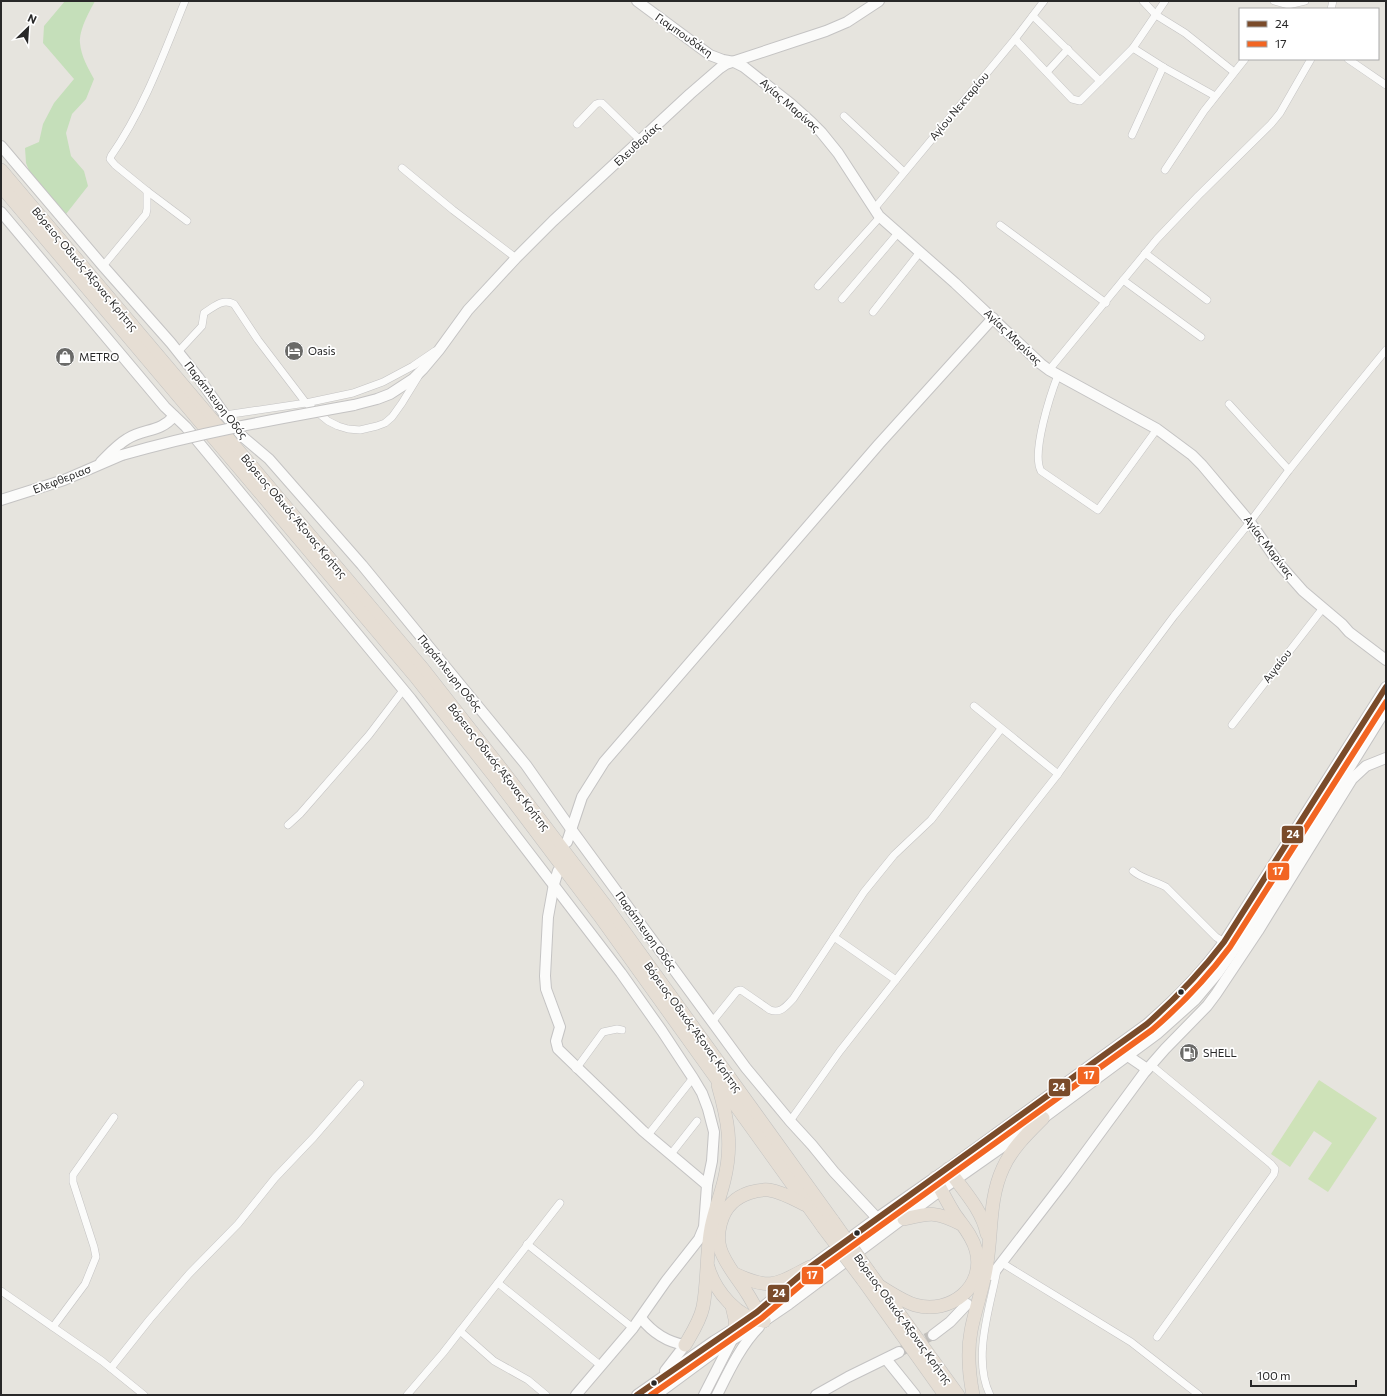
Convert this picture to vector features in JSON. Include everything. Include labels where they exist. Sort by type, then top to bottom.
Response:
[{"type":"highway","name":"Βόρειος Οδικός Άξονας Κρήτης","points":[[1,170],[422,669],[506,775],[608,909],[866,1276],[945,1395]]},
{"type":"highway","name":"Βόρειος Οδικός Άξονας Κρήτης","points":[[1,186],[420,682],[498,780],[599,915],[809,1207],[828,1224]]},
{"type":"highway","points":[[685,1345],[698,1320],[702,1308],[706,1287],[711,1227],[729,1158],[730,1138],[726,1116],[715,1076]]},
{"type":"highway","points":[[974,1395],[970,1376],[971,1332],[987,1264],[994,1192],[1003,1167],[1016,1146],[1043,1118]]},
{"type":"highway","points":[[951,1174],[978,1211],[986,1230],[988,1246]]},
{"type":"highway","points":[[880,1286],[914,1305],[936,1307],[955,1302],[964,1294],[971,1284],[978,1266],[976,1249],[971,1236],[954,1213],[935,1178]]},
{"type":"highway","points":[[707,1264],[714,1282],[732,1306],[743,1315],[757,1317],[748,1294],[720,1248],[719,1234],[724,1217],[732,1202],[745,1194],[756,1191],[768,1190],[783,1194],[809,1207]]},
{"type":"highway","points":[[904,1219],[934,1214],[942,1215],[964,1226]]},
{"type":"highway","points":[[735,1274],[755,1282],[773,1284],[781,1282],[810,1268]]},
{"type":"highway","name":"Βόρειος Οδικός Άξονας Κρήτης","points":[[866,1276],[880,1286],[958,1395]]},
{"type":"highway","points":[[732,1306],[736,1319],[733,1334]]},
{"type":"street","points":[[186,1],[147,92],[126,135],[111,156],[110,160],[147,191],[187,221]]},
{"type":"street","name":"Γιαμπουδάκη","points":[[637,1],[710,55],[734,62]]},
{"type":"street","name":"Ελευθερίας","points":[[354,405],[390,394],[402,387],[423,369],[468,310],[516,258],[553,221],[720,68],[724,65],[826,31],[847,22],[865,5],[879,1]]},
{"type":"street","name":"Αγίου Νεκταρίου","points":[[818,286],[877,213],[904,172],[1015,40],[1044,1]]},
{"type":"street","points":[[1143,1],[1156,15],[1186,33],[1234,72]]},
{"type":"street","points":[[1015,40],[1072,99],[1080,101],[1133,48],[1165,1]]},
{"type":"street","points":[[1274,1],[1290,5],[1305,1]]},
{"type":"street","points":[[1033,16],[1100,81]]},
{"type":"street","points":[[1133,48],[1163,67],[1215,96]]},
{"type":"street","points":[[1046,72],[1068,49]]},
{"type":"street","points":[[1165,170],[1215,96],[1244,60]]},
{"type":"street","points":[[1157,429],[1098,510],[1041,471],[1039,467],[1040,435],[1054,372],[1145,253],[1198,196],[1271,124],[1280,113],[1311,60]]},
{"type":"street","points":[[1349,60],[1386,86]]},
{"type":"street","name":"Αγίας Μαρίνας","points":[[734,62],[757,76],[791,104],[821,132],[838,153],[877,213],[993,318],[1033,357],[1054,372],[1157,429],[1192,455],[1250,522],[1280,565],[1302,591],[1342,624],[1349,632],[1384,653],[1386,665]]},
{"type":"street","points":[[1132,135],[1163,67]]},
{"type":"street","points":[[577,124],[596,104],[602,103],[640,140]]},
{"type":"street","points":[[844,116],[904,172]]},
{"type":"street","name":"Παράπλευρη Οδός","points":[[1,146],[102,266],[178,352],[243,437],[269,459],[362,565],[526,765],[746,1068],[847,1187],[877,1218]]},
{"type":"street","points":[[402,168],[453,210],[516,258]]},
{"type":"street","points":[[102,266],[146,214],[147,191]]},
{"type":"street","points":[[1,212],[174,416],[186,427],[404,689],[554,884],[630,986],[662,1031],[702,1093],[714,1132],[712,1161],[707,1185],[704,1227],[699,1239],[666,1281],[641,1318],[576,1395]]},
{"type":"street","points":[[1000,225],[1106,303]]},
{"type":"street","points":[[842,299],[898,233]]},
{"type":"street","points":[[873,312],[920,252]]},
{"type":"street","points":[[1145,253],[1207,300]]},
{"type":"street","points":[[1124,280],[1201,337]]},
{"type":"street","points":[[178,352],[202,326],[204,313],[224,302],[234,304],[258,340],[306,403],[338,426],[360,430],[385,423],[392,416],[409,392],[423,369]]},
{"type":"street","points":[[567,842],[582,797],[604,762],[879,444],[993,318]]},
{"type":"street","points":[[225,415],[306,403],[353,393],[384,382],[413,366],[439,349]]},
{"type":"street","points":[[790,1121],[840,1051],[1058,774],[1174,616],[1386,350]]},
{"type":"street","points":[[1229,404],[1289,470]]},
{"type":"street","name":"Ελεφθεριασ","points":[[1,500],[64,480],[122,455],[157,445],[198,435],[354,405]]},
{"type":"street","points":[[98,465],[126,439],[144,431],[163,426],[174,416]]},
{"type":"street","name":"Αιγαίου","points":[[1232,725],[1323,608]]},
{"type":"street","points":[[656,1395],[733,1334],[904,1219],[941,1190],[951,1174],[1147,1024],[1186,989],[1211,960],[1224,942],[1386,686]]},
{"type":"street","points":[[288,825],[300,814],[369,735],[404,689]]},
{"type":"street","points":[[974,706],[1058,774]]},
{"type":"street","points":[[637,1395],[714,1341],[733,1334],[757,1317],[810,1268],[877,1218],[935,1178],[951,1174],[1043,1118],[1157,1034],[1181,1013],[1195,1000],[1217,974],[1255,920],[1386,709]]},
{"type":"street","points":[[712,1022],[737,991],[741,990],[775,1012],[780,1010],[793,999],[864,892],[884,866],[899,849],[931,820],[1002,729]]},
{"type":"street","points":[[990,1395],[982,1370],[983,1346],[997,1269],[1149,1067],[1207,1006],[1226,981],[1352,779],[1366,766],[1386,758]]},
{"type":"street","points":[[558,871],[548,917],[545,976],[546,989],[559,1022],[559,1033],[556,1046],[576,1069],[648,1135],[707,1185]]},
{"type":"street","points":[[1133,871],[1137,874],[1159,882],[1166,887],[1216,937],[1224,942]]},
{"type":"street","points":[[834,937],[896,980]]},
{"type":"street","points":[[576,1069],[603,1032],[617,1029],[622,1030]]},
{"type":"street","points":[[1128,1056],[1149,1067],[1271,1164],[1275,1169],[1274,1174],[1157,1337]]},
{"type":"street","points":[[648,1135],[693,1078]]},
{"type":"street","points":[[111,1368],[150,1319],[189,1274],[238,1224],[275,1178],[314,1137],[360,1084]]},
{"type":"street","points":[[53,1328],[85,1284],[96,1258],[73,1182],[73,1175],[114,1117]]},
{"type":"street","points":[[671,1154],[697,1121]]},
{"type":"street","points":[[408,1395],[560,1203]]},
{"type":"street","points":[[527,1244],[633,1328]]},
{"type":"street","points":[[997,1269],[1131,1342],[1199,1395]]},
{"type":"street","points":[[498,1283],[600,1365]]},
{"type":"street","points":[[1,1291],[111,1368],[144,1395]]},
{"type":"street","points":[[932,1335],[950,1322],[967,1304]]},
{"type":"street","points":[[717,1395],[735,1361],[755,1330],[757,1317]]},
{"type":"street","points":[[641,1318],[656,1334],[676,1344],[685,1345]]},
{"type":"street","points":[[460,1331],[494,1361],[528,1380],[546,1395]]},
{"type":"street","points":[[704,1395],[733,1334]]},
{"type":"street","points":[[658,1379],[685,1345]]},
{"type":"street","points":[[816,1395],[848,1377],[899,1352]]},
{"type":"street","points":[[886,1358],[916,1395]]},
{"type":"green space","points":[[65,1],[95,1],[87,16],[80,38],[83,57],[94,79],[86,99],[72,114],[66,133],[71,156],[84,171],[88,186],[66,214],[30,173],[26,163],[25,148],[39,142],[43,124],[54,103],[74,79],[43,43],[44,26]]},
{"type":"green space","points":[[1319,1080],[1377,1118],[1328,1192],[1308,1179],[1332,1143],[1314,1131],[1290,1167],[1271,1154]]},
{"type":"tunnel","points":[[899,1352],[933,1335]]},
{"type":"transit line","name":"24","points":[[637,1395],[757,1312],[810,1267],[1147,1024],[1157,1015],[1197,975],[1224,942],[1386,687]]},
{"type":"transit line","name":"17","points":[[651,1395],[762,1318],[815,1273],[1152,1030],[1173,1011],[1203,980],[1230,947],[1386,702]]},
{"type":"place","name":"Oasis","points":[[294,351]]},
{"type":"place","name":"METRO","points":[[65,357]]},
{"type":"place","name":"SHELL","points":[[1189,1053]]}]
